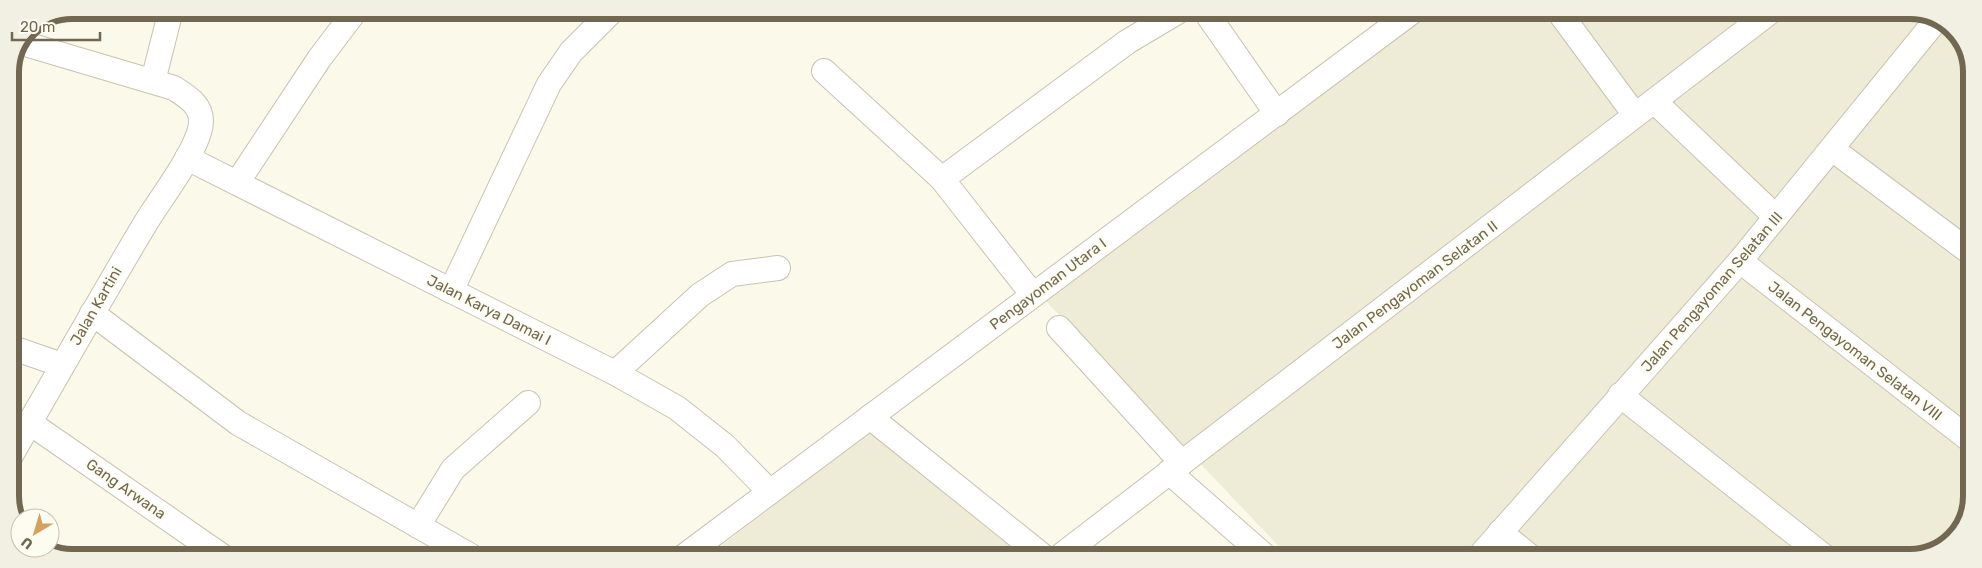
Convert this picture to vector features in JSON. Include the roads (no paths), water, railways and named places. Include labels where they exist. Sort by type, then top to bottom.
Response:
[{"type":"street","points":[[153,81],[169,19]]},
{"type":"street","points":[[237,183],[319,59],[349,19]]},
{"type":"street","points":[[451,291],[549,84],[571,52],[604,19]]},
{"type":"street","points":[[942,179],[1127,42],[1165,19]]},
{"type":"street","points":[[1211,19],[1277,114]]},
{"type":"street","name":"Pengayoman Utara I","points":[[694,549],[1404,19]]},
{"type":"street","points":[[1564,19],[1636,115]]},
{"type":"street","name":"Jalan Pengayoman Selatan II","points":[[1069,549],[1761,19]]},
{"type":"street","name":"Jalan Pengayoman Selatan III","points":[[1486,549],[1740,261],[1933,24]]},
{"type":"street","name":"Jalan Kartini","points":[[19,442],[92,313],[186,158],[201,126],[201,119],[194,102],[174,88],[27,44]]},
{"type":"street","points":[[824,71],[942,179],[1033,295]]},
{"type":"street","points":[[1654,101],[1776,218]]},
{"type":"street","points":[[1832,149],[1963,247]]},
{"type":"street","name":"Jalan Karya Damai I","points":[[186,158],[615,373],[678,408],[725,446],[770,492]]},
{"type":"street","name":"Jalan Pengayoman Selatan VIII","points":[[1740,261],[1963,435]]},
{"type":"street","points":[[615,373],[700,296],[732,274],[778,268]]},
{"type":"street","points":[[92,313],[238,423],[459,549]]},
{"type":"street","points":[[1059,328],[1176,467],[1258,549]]},
{"type":"street","points":[[19,350],[62,365]]},
{"type":"street","points":[[1620,395],[1815,549]]},
{"type":"street","points":[[418,526],[453,469],[528,403]]},
{"type":"street","points":[[870,417],[1034,549]]},
{"type":"street","name":"Gang Arwana","points":[[30,423],[212,549]]},
{"type":"street","points":[[1500,532],[1521,549]]}]
